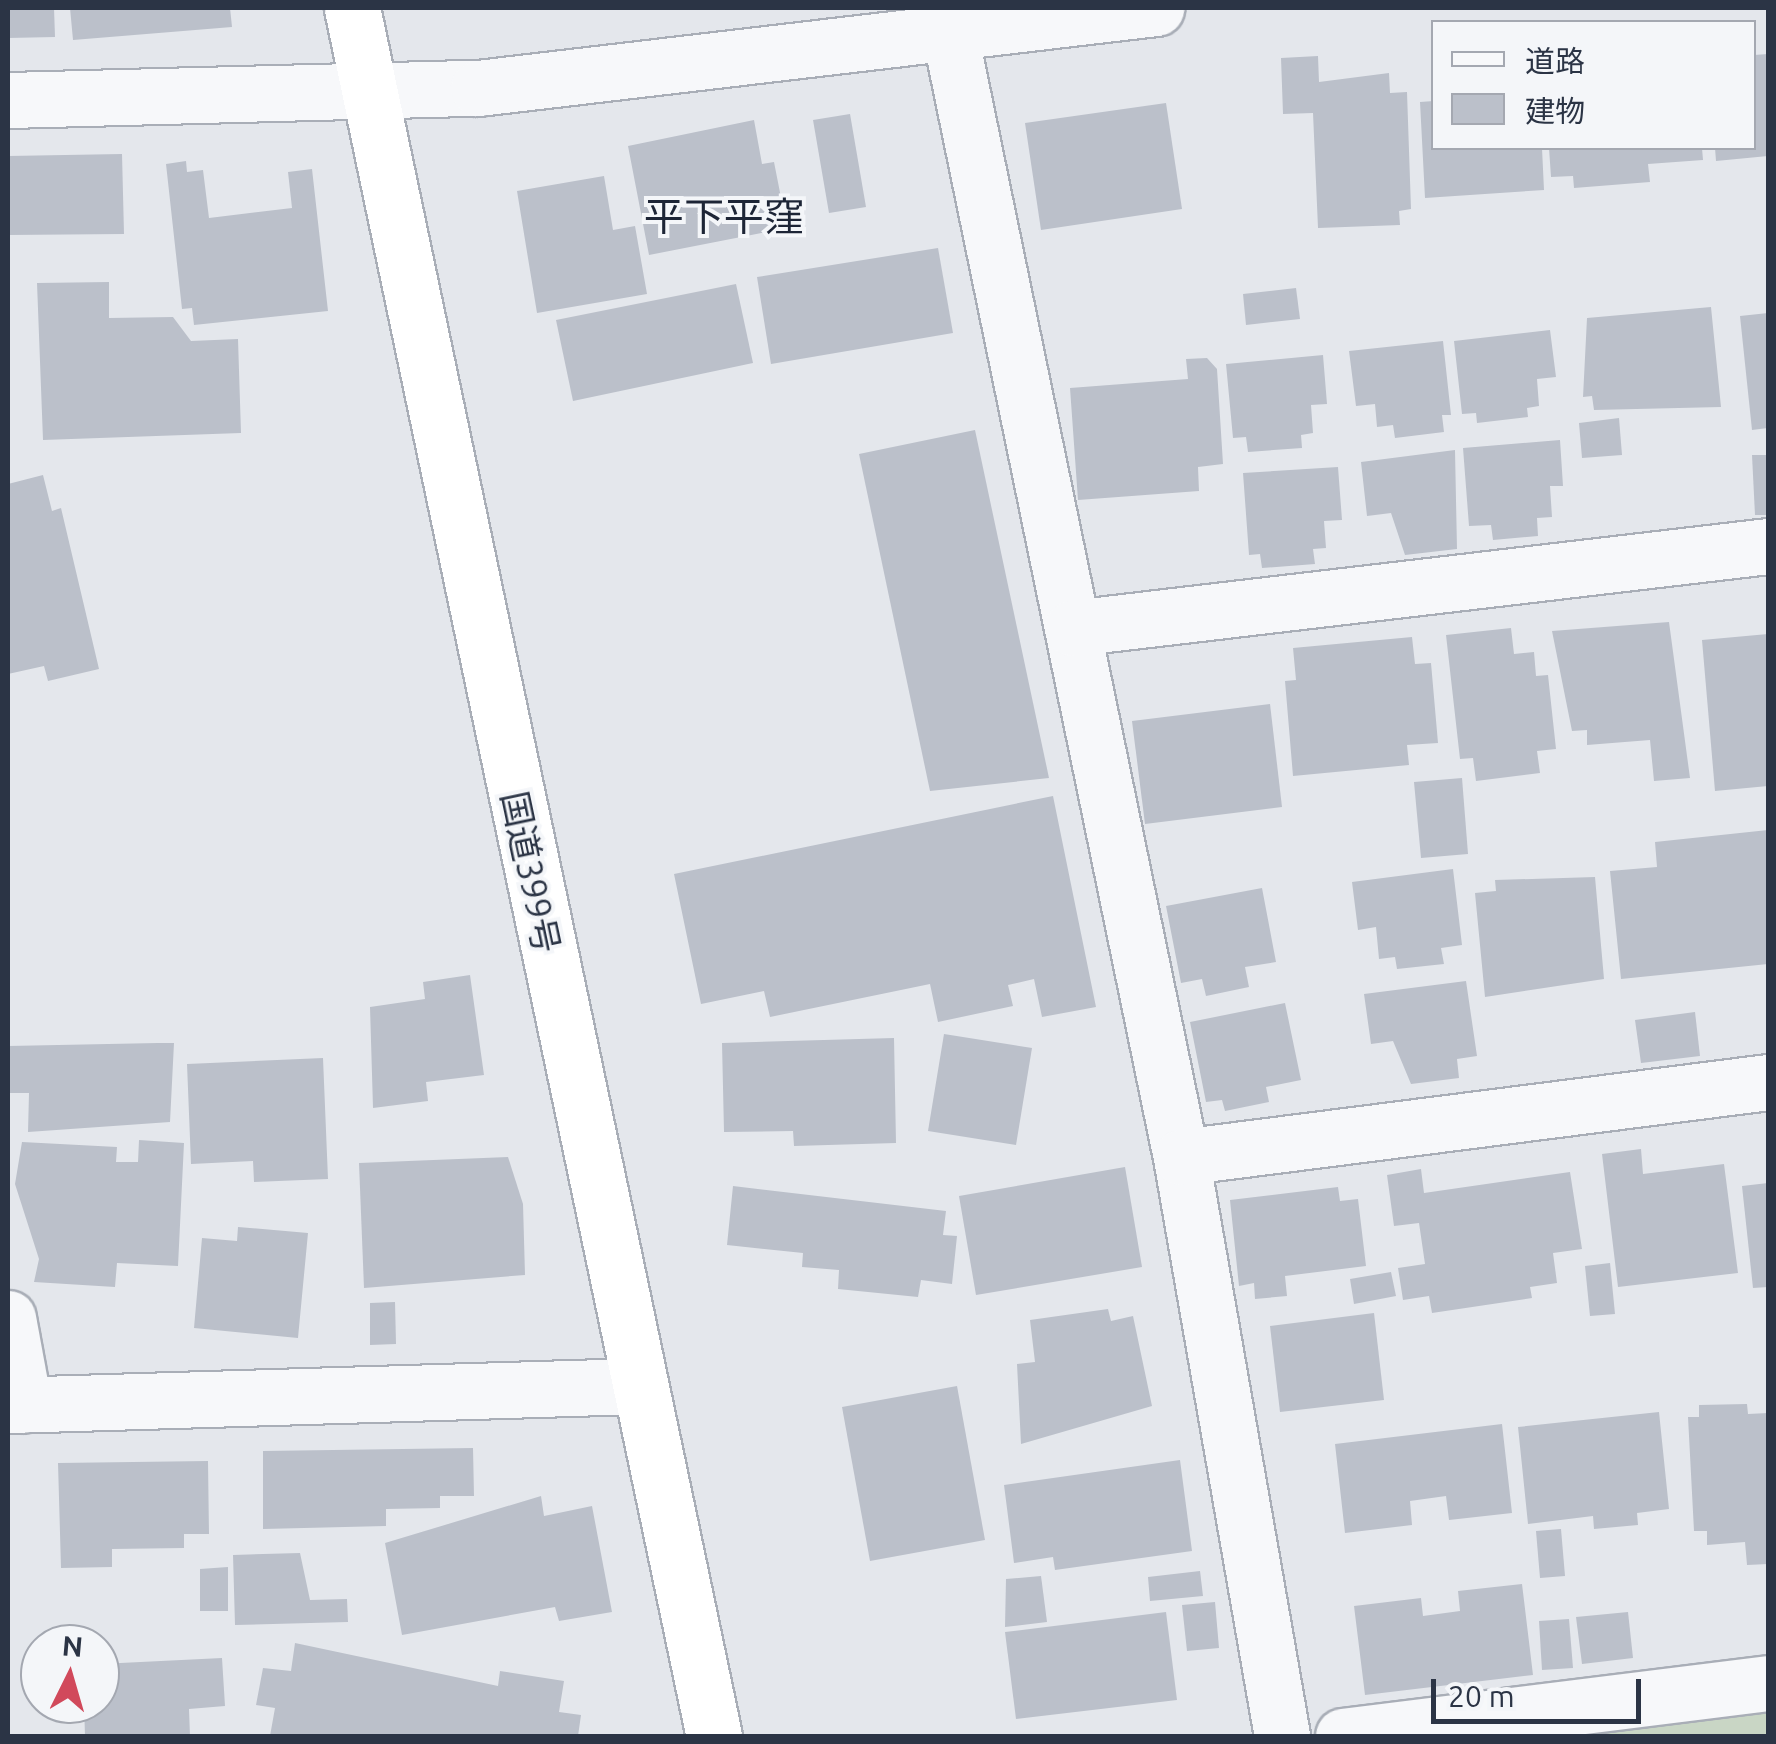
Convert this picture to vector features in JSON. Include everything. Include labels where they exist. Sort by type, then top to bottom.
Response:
[{"type":"highway","name":"国道399号","points":[[352,8],[714,1736]]},
{"type":"street","points":[[8,100],[368,92],[950,35],[1156,8]]},
{"type":"street","points":[[950,35],[1180,1156],[1282,1736]]},
{"type":"street","points":[[1072,628],[1768,546]]},
{"type":"street","points":[[1180,1156],[1768,1082]]},
{"type":"street","points":[[8,1318],[16,1405],[638,1386]]},
{"type":"street","points":[[1343,1736],[1768,1683]]},
{"type":"green space","points":[[1768,1710],[1768,1736],[1564,1736]]},
{"type":"building","points":[[8,8],[54,8],[55,37],[8,38]]},
{"type":"building","points":[[70,8],[230,8],[232,27],[73,40]]},
{"type":"building","points":[[1768,54],[1768,156],[1716,161],[1715,150],[1756,150],[1756,55]]},
{"type":"building","points":[[1318,56],[1319,82],[1389,73],[1390,93],[1407,92],[1411,209],[1399,211],[1400,225],[1318,228],[1313,113],[1283,114],[1281,58]]},
{"type":"building","points":[[1431,101],[1431,150],[1542,150],[1544,190],[1425,198],[1420,102]]},
{"type":"building","points":[[1166,103],[1182,209],[1041,230],[1025,123]]},
{"type":"building","points":[[850,114],[866,207],[829,213],[813,120]]},
{"type":"building","points":[[754,120],[762,164],[774,162],[787,228],[649,255],[628,146]]},
{"type":"building","points":[[1549,150],[1702,150],[1703,160],[1648,164],[1650,182],[1574,188],[1573,176],[1551,177]]},
{"type":"building","points":[[122,154],[124,234],[8,235],[8,156]]},
{"type":"building","points":[[186,161],[187,172],[203,170],[209,218],[292,208],[288,172],[312,169],[328,311],[194,325],[192,308],[182,309],[166,164]]},
{"type":"building","points":[[604,176],[613,230],[635,226],[647,294],[537,313],[517,191]]},
{"type":"building","points":[[938,248],[953,333],[771,364],[757,277]]},
{"type":"building","points":[[109,282],[109,318],[173,317],[191,341],[238,339],[241,433],[43,440],[37,283]]},
{"type":"building","points":[[736,284],[753,363],[573,401],[556,320]]},
{"type":"building","points":[[1296,288],[1300,319],[1246,325],[1243,294]]},
{"type":"building","points":[[1711,307],[1721,407],[1594,410],[1592,396],[1583,397],[1587,318]]},
{"type":"building","points":[[1768,313],[1768,428],[1752,430],[1740,316]]},
{"type":"building","points":[[1550,330],[1556,377],[1537,379],[1539,406],[1527,408],[1528,417],[1477,423],[1476,413],[1462,414],[1454,341]]},
{"type":"building","points":[[1443,341],[1451,415],[1442,415],[1444,432],[1395,438],[1393,425],[1377,427],[1375,404],[1356,406],[1349,351]]},
{"type":"building","points":[[1323,355],[1327,404],[1311,405],[1313,433],[1301,435],[1302,448],[1248,452],[1246,437],[1233,438],[1226,364]]},
{"type":"building","points":[[1207,358],[1217,369],[1223,464],[1198,467],[1199,491],[1078,500],[1070,388],[1188,379],[1186,359]]},
{"type":"building","points":[[1619,418],[1622,455],[1582,458],[1579,423]]},
{"type":"building","points":[[975,430],[1049,778],[930,791],[859,454]]},
{"type":"building","points":[[1560,440],[1563,486],[1550,486],[1552,517],[1537,518],[1538,536],[1493,540],[1491,525],[1469,526],[1463,448]]},
{"type":"building","points":[[1455,450],[1457,549],[1405,555],[1391,513],[1367,516],[1361,462]]},
{"type":"building","points":[[1752,455],[1768,455],[1768,515],[1755,515]]},
{"type":"building","points":[[1338,467],[1342,520],[1324,521],[1326,548],[1313,549],[1315,564],[1262,568],[1260,554],[1249,555],[1243,473]]},
{"type":"building","points":[[43,475],[52,511],[61,508],[99,669],[48,681],[44,666],[8,674],[8,484]]},
{"type":"building","points":[[1669,622],[1690,778],[1654,781],[1650,740],[1587,745],[1587,730],[1572,731],[1552,631]]},
{"type":"building","points":[[1511,628],[1514,654],[1534,652],[1536,676],[1548,675],[1556,749],[1537,751],[1540,773],[1476,781],[1473,758],[1460,759],[1446,635]]},
{"type":"building","points":[[1768,634],[1768,786],[1715,791],[1702,640]]},
{"type":"building","points":[[1412,637],[1415,664],[1431,663],[1438,743],[1407,745],[1409,765],[1293,776],[1285,681],[1296,680],[1293,648]]},
{"type":"building","points":[[1270,704],[1282,807],[1145,824],[1132,721]]},
{"type":"building","points":[[1462,778],[1468,854],[1421,858],[1414,782]]},
{"type":"building","points":[[1053,796],[1096,1007],[1042,1017],[1034,979],[1008,985],[1013,1006],[938,1022],[930,984],[770,1017],[764,991],[701,1004],[674,874]]},
{"type":"building","points":[[1768,830],[1768,964],[1621,979],[1610,871],[1657,867],[1655,842]]},
{"type":"building","points":[[1453,869],[1462,945],[1441,948],[1444,964],[1397,969],[1395,957],[1379,959],[1376,927],[1358,930],[1352,882]]},
{"type":"building","points":[[1595,877],[1604,979],[1485,997],[1475,893],[1496,891],[1495,880]]},
{"type":"building","points":[[1262,888],[1276,962],[1245,967],[1249,987],[1206,996],[1202,979],[1181,983],[1166,906]]},
{"type":"building","points":[[470,975],[484,1075],[426,1082],[428,1101],[373,1108],[370,1007],[425,999],[423,982]]},
{"type":"building","points":[[1466,981],[1477,1056],[1457,1059],[1459,1078],[1411,1084],[1393,1041],[1371,1044],[1364,994]]},
{"type":"building","points":[[1285,1003],[1301,1080],[1266,1087],[1269,1102],[1225,1111],[1222,1100],[1206,1102],[1190,1022]]},
{"type":"building","points":[[1695,1012],[1700,1056],[1641,1063],[1635,1020]]},
{"type":"building","points":[[944,1034],[1032,1048],[1016,1145],[928,1131]]},
{"type":"building","points":[[894,1038],[896,1143],[794,1146],[793,1131],[724,1132],[722,1043]]},
{"type":"building","points":[[174,1043],[170,1122],[28,1132],[29,1093],[8,1093],[8,1046]]},
{"type":"building","points":[[323,1058],[328,1179],[254,1182],[253,1161],[191,1164],[187,1064]]},
{"type":"building","points":[[139,1140],[184,1143],[178,1266],[117,1263],[115,1287],[34,1282],[39,1259],[15,1184],[22,1142],[117,1147],[116,1162],[138,1162]]},
{"type":"building","points":[[1641,1149],[1643,1174],[1724,1164],[1738,1273],[1618,1287],[1602,1154]]},
{"type":"building","points":[[508,1157],[523,1204],[525,1275],[364,1288],[359,1163]]},
{"type":"building","points":[[1125,1167],[1142,1267],[976,1295],[959,1196]]},
{"type":"building","points":[[1421,1169],[1424,1193],[1570,1172],[1582,1249],[1553,1253],[1557,1283],[1530,1287],[1532,1298],[1432,1313],[1429,1296],[1403,1300],[1398,1268],[1425,1264],[1419,1223],[1394,1226],[1387,1175]]},
{"type":"building","points":[[1768,1183],[1768,1287],[1753,1288],[1742,1186]]},
{"type":"building","points":[[733,1186],[946,1211],[943,1235],[957,1236],[952,1284],[921,1280],[918,1297],[838,1289],[839,1270],[802,1267],[803,1253],[727,1245]]},
{"type":"building","points":[[1338,1187],[1340,1201],[1358,1199],[1366,1266],[1285,1276],[1287,1296],[1255,1299],[1254,1283],[1239,1286],[1230,1200]]},
{"type":"building","points":[[238,1227],[308,1233],[298,1338],[194,1328],[202,1238],[237,1241]]},
{"type":"building","points":[[1610,1263],[1615,1314],[1590,1316],[1585,1266]]},
{"type":"building","points":[[1391,1272],[1396,1296],[1354,1304],[1350,1279]]},
{"type":"building","points":[[395,1302],[396,1344],[370,1345],[370,1303]]},
{"type":"building","points":[[1108,1309],[1111,1321],[1133,1316],[1152,1406],[1021,1444],[1017,1364],[1035,1362],[1030,1320]]},
{"type":"building","points":[[1374,1313],[1384,1400],[1280,1412],[1270,1326]]},
{"type":"building","points":[[957,1386],[985,1540],[870,1561],[842,1407]]},
{"type":"building","points":[[1747,1404],[1748,1414],[1768,1413],[1768,1564],[1747,1565],[1745,1542],[1707,1545],[1707,1531],[1694,1531],[1688,1417],[1699,1417],[1699,1405]]},
{"type":"building","points":[[1659,1412],[1669,1509],[1637,1513],[1638,1525],[1594,1529],[1593,1516],[1528,1524],[1518,1427]]},
{"type":"building","points":[[1502,1424],[1512,1513],[1449,1520],[1446,1496],[1410,1501],[1412,1525],[1345,1533],[1335,1444]]},
{"type":"building","points":[[473,1448],[474,1496],[440,1496],[440,1508],[386,1509],[386,1526],[263,1529],[263,1451]]},
{"type":"building","points":[[1180,1460],[1192,1551],[1055,1570],[1053,1557],[1014,1563],[1004,1485]]},
{"type":"building","points":[[208,1461],[209,1534],[184,1534],[184,1548],[112,1549],[112,1567],[61,1568],[58,1463]]},
{"type":"building","points":[[541,1496],[544,1516],[592,1506],[612,1612],[559,1621],[555,1607],[402,1635],[385,1543]]},
{"type":"building","points":[[1561,1529],[1565,1576],[1540,1578],[1536,1531]]},
{"type":"building","points":[[300,1553],[310,1600],[347,1599],[348,1622],[235,1625],[233,1555]]},
{"type":"building","points":[[228,1567],[228,1611],[200,1611],[200,1569]]},
{"type":"building","points":[[1200,1571],[1203,1596],[1150,1601],[1148,1577]]},
{"type":"building","points":[[1041,1576],[1047,1622],[1005,1627],[1006,1579]]},
{"type":"building","points":[[1522,1584],[1533,1675],[1365,1695],[1354,1606],[1421,1598],[1423,1616],[1460,1611],[1458,1591]]},
{"type":"building","points":[[1215,1602],[1219,1648],[1187,1651],[1182,1605]]},
{"type":"building","points":[[1166,1612],[1177,1700],[1016,1719],[1005,1632]]},
{"type":"building","points":[[1628,1612],[1633,1658],[1582,1664],[1576,1617]]},
{"type":"building","points":[[1569,1619],[1573,1668],[1542,1670],[1539,1621]]},
{"type":"building","points":[[295,1643],[498,1686],[500,1671],[564,1681],[559,1712],[581,1715],[578,1736],[270,1736],[275,1708],[256,1705],[263,1668],[291,1671]]},
{"type":"building","points":[[222,1658],[225,1706],[189,1709],[190,1736],[85,1736],[85,1724],[120,1724],[120,1663]]},
{"type":"district","name":"平下平窪","points":[[724,217]]}]
